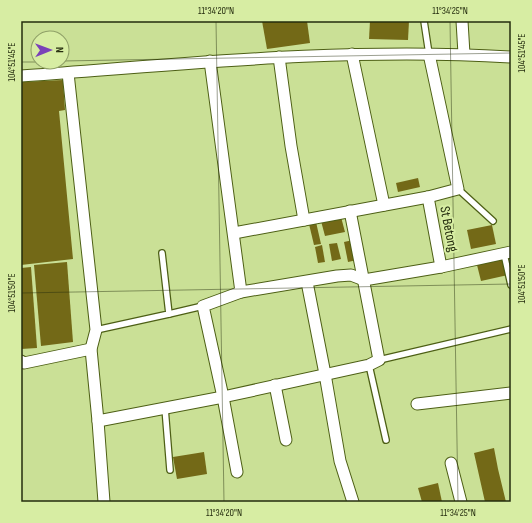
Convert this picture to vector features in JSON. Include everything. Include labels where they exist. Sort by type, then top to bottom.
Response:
[{"type":"street","points":[[462,21],[464,54]]},
{"type":"street","points":[[352,54],[384,205]]},
{"type":"street","points":[[21,76],[210,61],[352,54],[464,54],[511,58]]},
{"type":"street","points":[[234,233],[428,197],[458,189],[429,54]]},
{"type":"street","points":[[279,57],[290,139],[304,220]]},
{"type":"street","points":[[210,61],[242,292]]},
{"type":"street","points":[[68,73],[96,330],[91,350],[104,502]]},
{"type":"street","name":"St Betong","points":[[428,197],[441,267]]},
{"type":"street","points":[[98,421],[223,397],[374,362],[364,280],[350,211]]},
{"type":"street","points":[[237,472],[204,306],[242,292],[337,276],[351,275],[364,280],[441,267],[508,253]]},
{"type":"street","points":[[307,282],[340,461],[353,502]]},
{"type":"street","points":[[21,362],[24,363],[91,350]]},
{"type":"street","points":[[275,385],[286,440]]},
{"type":"street","points":[[417,404],[511,394]]},
{"type":"street","points":[[451,463],[461,502]]},
{"type":"lane","points":[[424,21],[429,54]]},
{"type":"lane","points":[[458,189],[493,221]]},
{"type":"lane","points":[[162,253],[169,314]]},
{"type":"lane","points":[[508,253],[511,285]]},
{"type":"lane","points":[[96,330],[204,306]]},
{"type":"lane","points":[[386,440],[374,362],[511,329]]},
{"type":"lane","points":[[165,408],[170,470]]},
{"type":"building","points":[[262,21],[307,21],[310,43],[267,49]]},
{"type":"building","points":[[370,21],[409,21],[408,40],[369,39]]},
{"type":"building","points":[[63,80],[65,110],[59,111],[73,259],[21,265],[21,82]]},
{"type":"building","points":[[418,178],[420,187],[398,192],[396,183]]},
{"type":"building","points":[[341,217],[345,232],[325,236],[321,221]]},
{"type":"building","points":[[316,222],[321,244],[314,245],[309,224]]},
{"type":"building","points":[[492,225],[496,244],[471,249],[467,230]]},
{"type":"building","points":[[353,240],[357,260],[348,262],[344,242]]},
{"type":"building","points":[[337,243],[341,259],[332,261],[329,244]]},
{"type":"building","points":[[322,245],[325,262],[318,263],[315,247]]},
{"type":"building","points":[[505,259],[508,275],[481,281],[477,265]]},
{"type":"building","points":[[67,262],[73,342],[41,346],[34,265]]},
{"type":"building","points":[[31,267],[37,348],[21,349],[21,268]]},
{"type":"building","points":[[494,448],[506,502],[485,502],[474,453]]},
{"type":"building","points":[[204,452],[207,474],[177,479],[173,457]]},
{"type":"building","points":[[438,483],[442,502],[422,502],[418,488]]}]
